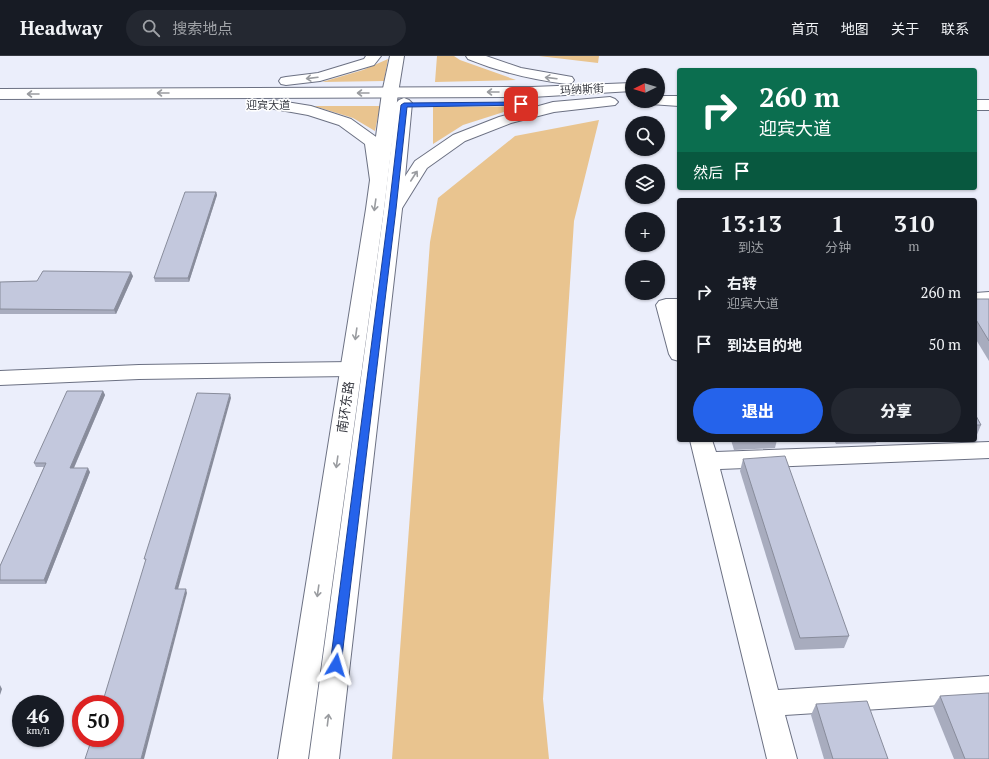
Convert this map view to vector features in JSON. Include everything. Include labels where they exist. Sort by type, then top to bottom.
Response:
[{"type":"main road","points":[[189,92],[320,77],[369,62],[374,56]]},
{"type":"main road","name":"南环东路","points":[[324,759],[393,209],[397,56]]},
{"type":"main road","name":"南环东路","points":[[293,759],[378,180],[397,99],[411,56]]},
{"type":"main road","points":[[473,56],[497,66],[541,77],[625,94]]},
{"type":"main road","points":[[665,87],[677,87]]},
{"type":"main road","name":"迎宾大道","points":[[0,94],[189,92],[397,99],[534,98]]},
{"type":"main road","points":[[393,209],[421,165],[459,138],[505,120],[553,107],[625,94]]},
{"type":"main road","name":"玛纳斯街","points":[[534,98],[625,94]]},
{"type":"main road","name":"迎宾大道","points":[[0,106],[274,105],[397,99]]},
{"type":"main road","points":[[665,101],[677,101]]},
{"type":"main road","points":[[274,105],[311,111],[345,122],[373,142],[378,180]]},
{"type":"main road","points":[[977,105],[989,105]]},
{"type":"main road","points":[[977,298],[989,298]]},
{"type":"main road","points":[[677,305],[666,305],[677,346]]},
{"type":"main road","points":[[0,378],[139,372],[351,369]]},
{"type":"main road","points":[[782,759],[704,450],[989,450]]},
{"type":"main road","points":[[768,702],[989,689]]},
{"type":"shaded area","points":[[437,56],[454,56],[460,60],[516,80],[435,82]]},
{"type":"shaded area","points":[[539,56],[599,56],[598,63]]},
{"type":"shaded area","points":[[388,59],[384,81],[322,82],[363,70]]},
{"type":"shaded area","points":[[314,106],[380,106],[375,131],[353,118]]},
{"type":"shaded area","points":[[523,106],[463,125],[433,144],[433,107]]},
{"type":"shaded area","points":[[599,120],[574,221],[543,699],[549,759],[392,759],[430,242],[438,198],[515,136]]},
{"type":"building","points":[[185,192],[216,192],[188,278],[154,278]]},
{"type":"building","points":[[43,271],[131,272],[114,310],[0,309],[0,282],[37,281]]},
{"type":"building","points":[[977,299],[989,299],[989,341],[977,321]]},
{"type":"building","points":[[67,391],[103,391],[70,468],[88,468],[44,580],[0,580],[0,566],[46,463],[34,463]]},
{"type":"building","points":[[197,393],[230,394],[175,589],[186,589],[141,759],[85,759],[89,747],[124,747],[124,695],[105,695],[146,559],[144,559]]},
{"type":"building","points":[[977,418],[981,425],[977,425]]},
{"type":"building","points":[[785,456],[849,636],[800,638],[743,459]]},
{"type":"building","points":[[989,693],[989,759],[965,759],[940,696]]},
{"type":"building","points":[[867,701],[888,759],[833,759],[816,704]]},
{"type":"route","points":[[336,665],[393,209],[404,105],[521,104]]}]
